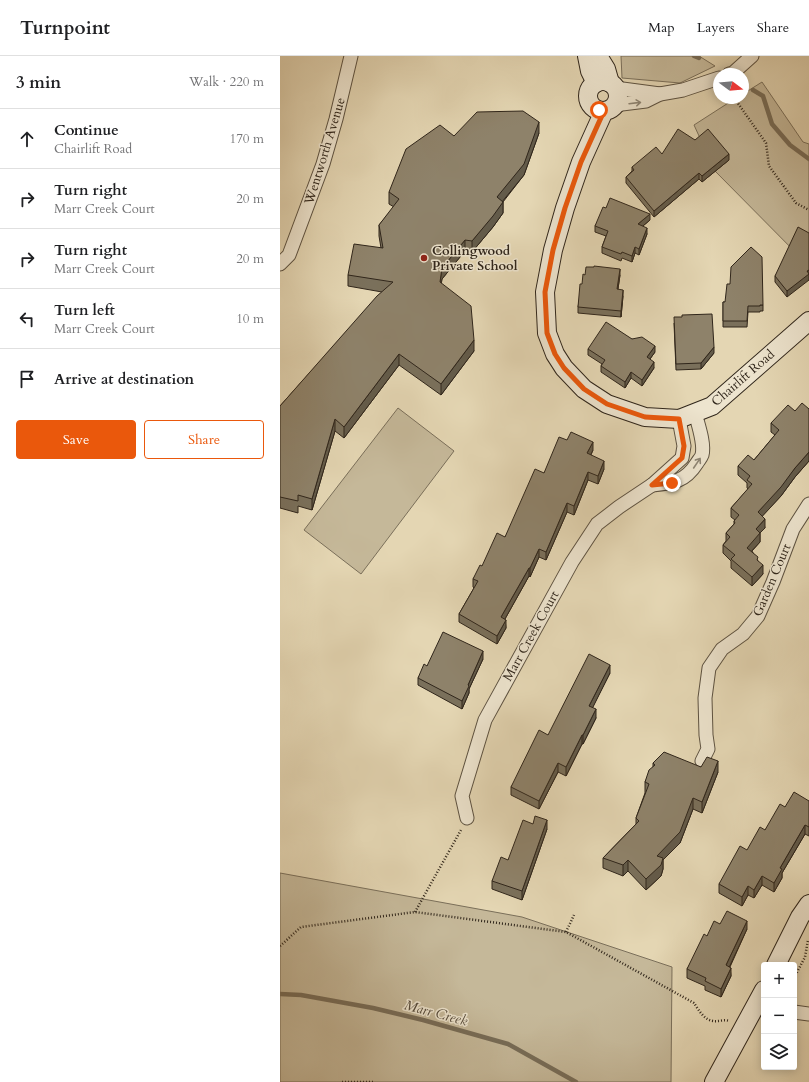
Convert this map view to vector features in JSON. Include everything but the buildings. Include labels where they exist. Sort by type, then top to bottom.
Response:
[{"type":"street","name":"Wentworth Avenue","points":[[280,264],[289,255],[324,164],[351,56]]},
{"type":"street","points":[[587,56],[590,71],[607,85]]},
{"type":"street","points":[[598,56],[606,68],[607,85]]},
{"type":"street","points":[[738,68],[752,56]]},
{"type":"street","points":[[660,94],[607,85],[592,86],[588,96],[602,108],[646,101],[660,94],[683,90],[713,80]]},
{"type":"street","name":"Chairlift Road","points":[[607,85],[618,98],[614,107],[602,108],[581,162],[565,208],[552,257],[545,292],[547,333],[555,354],[564,368],[584,389],[607,404],[645,417],[687,416],[712,406],[809,320]]},
{"type":"street","name":"Marr Creek Court","points":[[467,818],[462,796],[485,720],[572,562],[597,524],[652,485],[682,458],[687,416]]},
{"type":"street","name":"Marr Creek Court","points":[[652,485],[672,483],[682,479],[692,470],[702,456],[702,440],[687,416]]},
{"type":"street","name":"Garden Court","points":[[702,761],[708,749],[705,698],[709,668],[722,649],[743,634],[758,616],[773,582],[793,529],[809,504]]},
{"type":"street","points":[[778,962],[800,917],[809,904]]},
{"type":"street","points":[[714,1082],[761,998]]},
{"type":"street","points":[[797,1012],[809,1014]]},
{"type":"path","points":[[739,104],[753,122],[766,143],[769,166],[796,203],[809,210]]},
{"type":"path","points":[[415,912],[467,818]]},
{"type":"path","points":[[280,946],[301,928],[415,912],[566,932],[694,1002],[698,1009],[712,1021],[727,1020],[734,1022]]},
{"type":"path","points":[[566,932],[574,915]]},
{"type":"path","points":[[797,972],[805,957],[808,938]]},
{"type":"path","points":[[342,1082],[374,1082]]},
{"type":"shaded area","points":[[621,56],[699,56],[715,66],[680,83],[622,78]]},
{"type":"shaded area","points":[[762,82],[803,142],[809,144],[809,266],[715,171],[694,125],[727,104],[749,104],[749,90]]},
{"type":"shaded area","points":[[398,408],[454,451],[361,574],[304,530]]},
{"type":"shaded area","points":[[280,873],[522,917],[672,967],[671,1082],[280,1082]]},
{"type":"waterway","points":[[694,56],[699,58]]},
{"type":"waterway","points":[[753,90],[763,96],[772,124],[790,145],[809,159]]},
{"type":"waterway","name":"Marr Creek","points":[[280,994],[301,995],[373,1008],[423,1020],[508,1044],[576,1082]]},
{"type":"place","name":"Collingwood Private School","points":[[424,258]]},
{"type":"route","points":[[599,110],[604,111],[581,162],[565,208],[553,250],[545,292],[547,333],[555,354],[564,368],[584,389],[607,404],[645,417],[679,419],[684,446],[682,458],[652,485],[672,483]]}]
